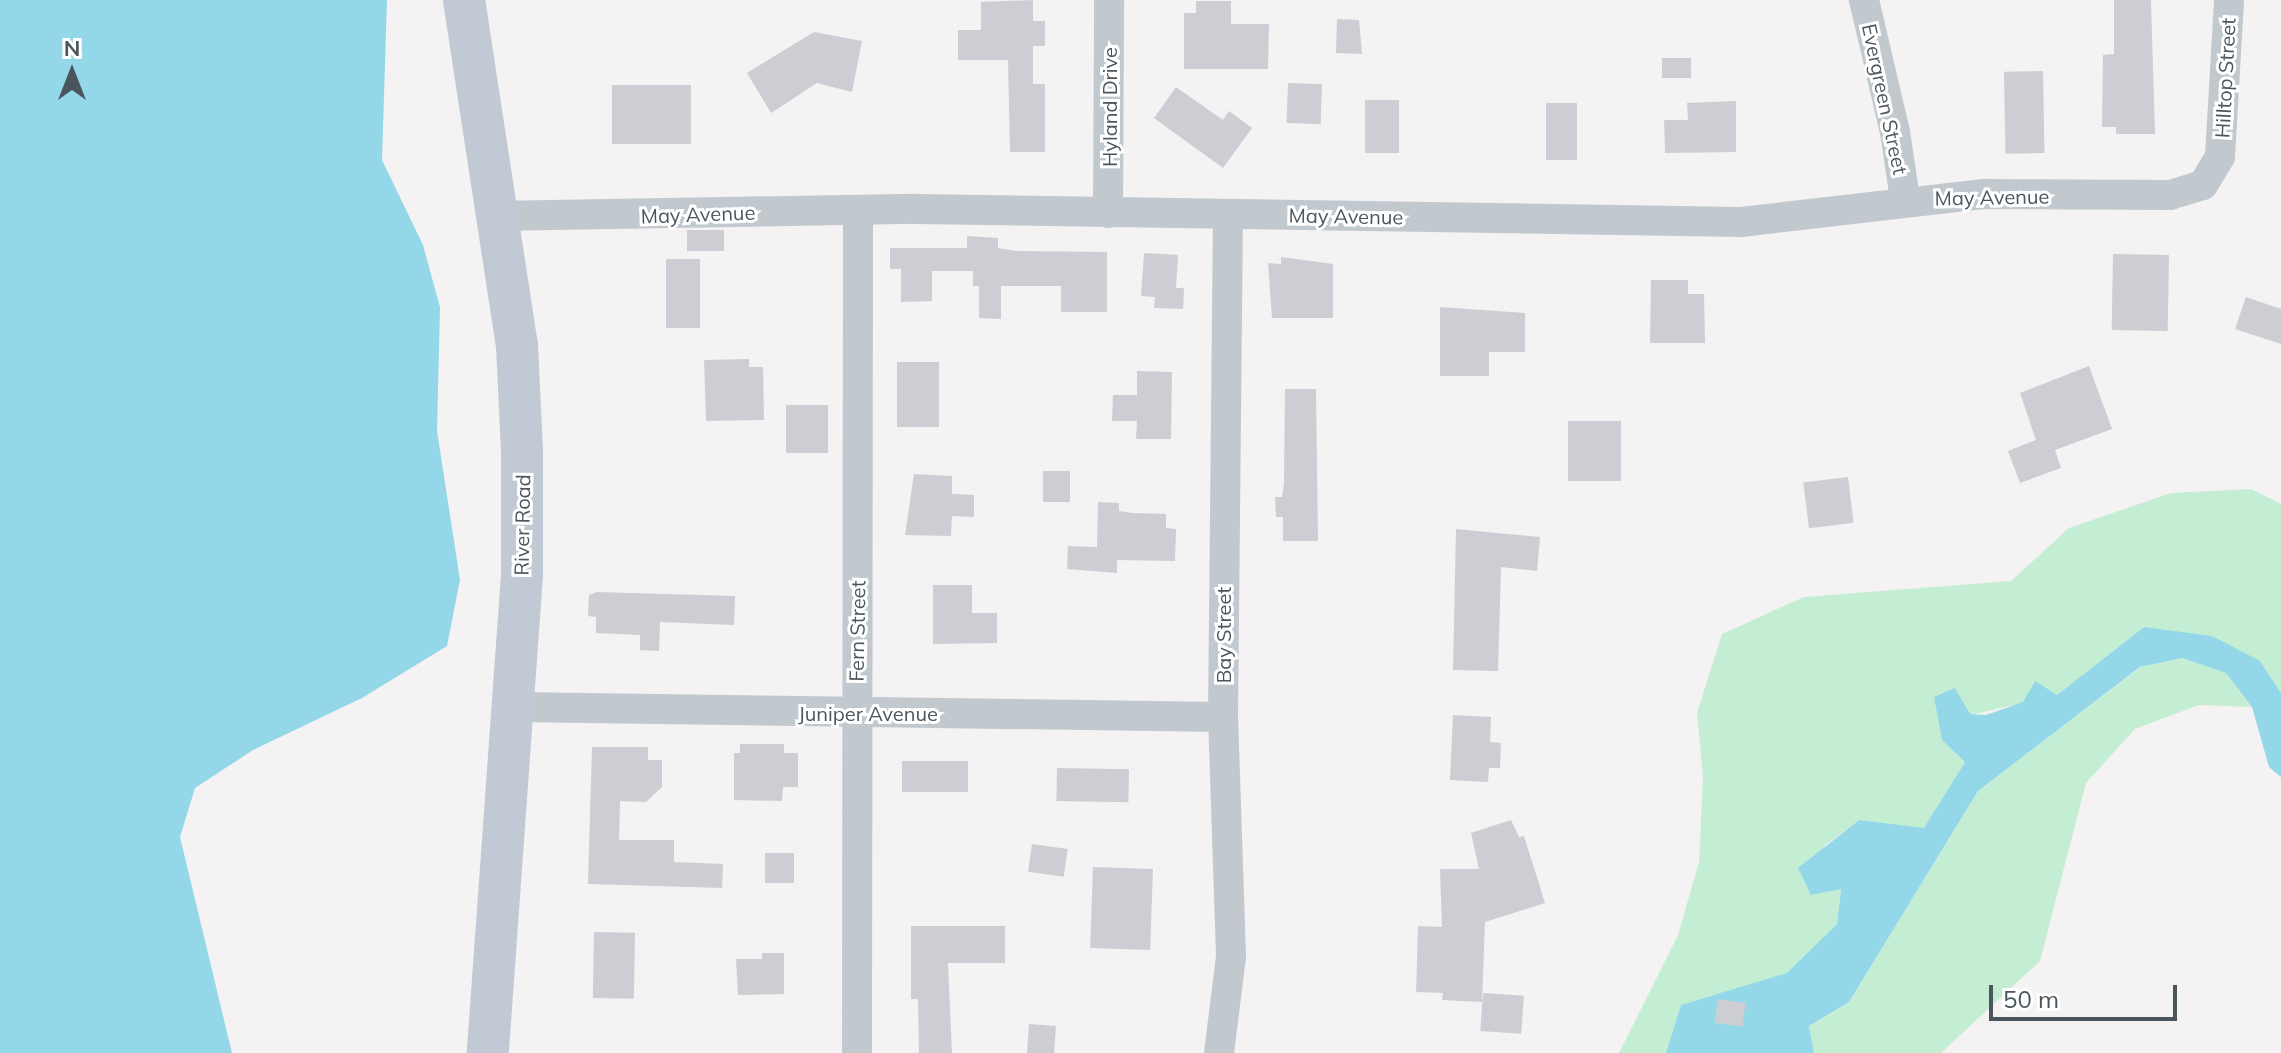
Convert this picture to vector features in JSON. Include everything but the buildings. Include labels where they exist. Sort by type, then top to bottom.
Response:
[{"type":"street","name":"River Road","points":[[464,0],[517,345],[522,451],[514,707],[488,1053]]},
{"type":"street","name":"Hyland Drive","points":[[1108,213],[1109,0]]},
{"type":"street","name":"Evergreen Street","points":[[1864,0],[1895,132],[1905,199]]},
{"type":"street","name":"Hilltop Street","points":[[2190,191],[2215,171],[2224,139],[2229,0]]},
{"type":"street","name":"May Avenue","points":[[499,216],[858,210],[1741,222],[1905,199],[2190,191]]},
{"type":"street","name":"Fern Street","points":[[857,1053],[858,210]]},
{"type":"street","name":"Bay Street","points":[[1219,1053],[1231,956],[1223,717],[1228,215]]},
{"type":"street","name":"Juniper Avenue","points":[[514,707],[1223,717]]},
{"type":"green space","points":[[2251,489],[2281,504],[2281,693],[2260,661],[2144,627],[2057,695],[1970,715],[1965,762],[1924,829],[1859,820],[1824,846],[1841,888],[1837,924],[1788,973],[1681,1005],[1666,1053],[1619,1053],[1678,935],[1699,862],[1703,777],[1697,713],[1722,634],[1804,597],[2011,581],[2069,528],[2171,493]]},
{"type":"green space","points":[[2182,658],[2226,673],[2252,707],[2199,705],[2135,729],[2086,783],[2040,961],[1941,1053],[1814,1053],[1809,1026],[1849,1002],[1978,791],[2141,667]]},
{"type":"water","points":[[0,0],[387,0],[382,160],[423,245],[440,307],[437,431],[460,580],[447,646],[362,698],[253,750],[195,788],[180,837],[232,1053],[0,1053]]},
{"type":"water","points":[[2144,627],[2212,636],[2260,661],[2281,693],[2281,777],[2269,767],[2252,707],[2226,673],[2182,658],[2140,667],[1978,791],[1849,1002],[1809,1026],[1814,1053],[1666,1053],[1681,1005],[1787,973],[1837,924],[1841,889],[1811,895],[1798,868],[1859,820],[1924,828],[1965,762],[1942,740],[1934,697],[1955,688],[1970,714],[1986,715],[2023,702],[2035,681],[2057,695]]}]
